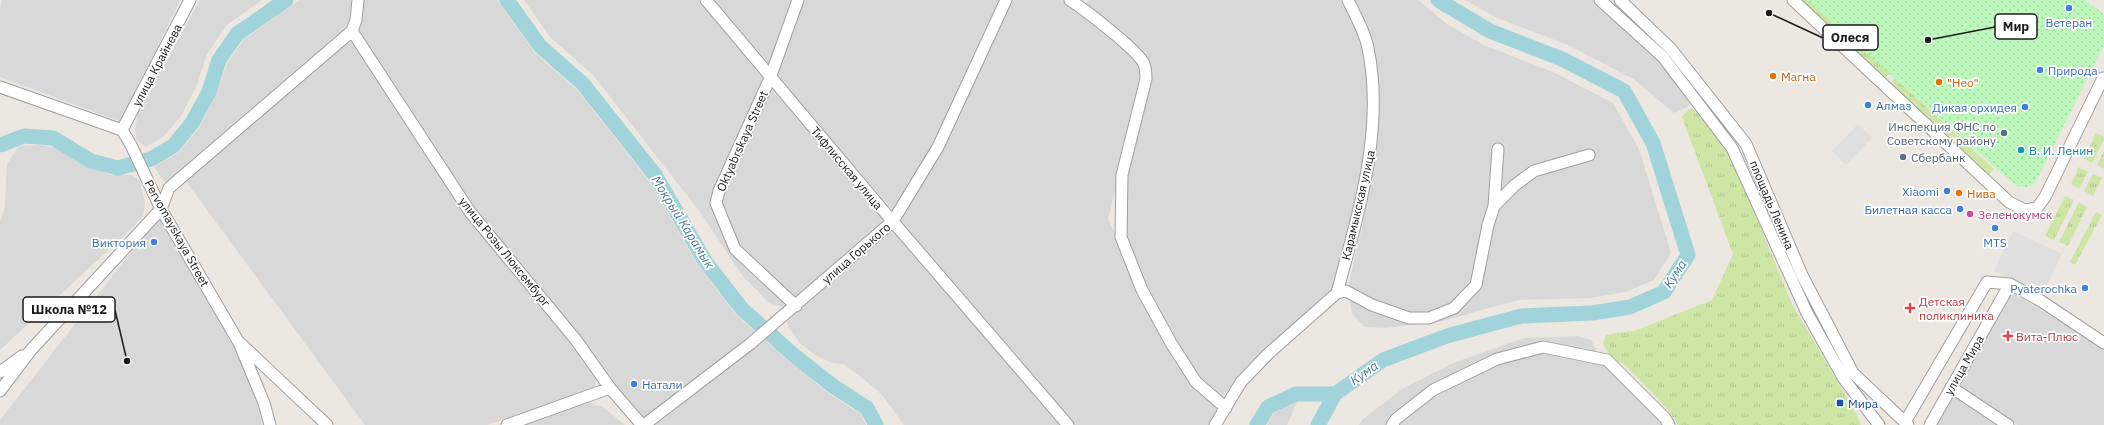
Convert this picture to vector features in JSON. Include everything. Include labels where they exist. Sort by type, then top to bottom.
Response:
[{"type":"street","name":"улица Крайнева","points":[[122,130],[190,0]]},
{"type":"street","points":[[0,392],[31,350],[162,209],[169,188],[352,31],[356,20],[358,0]]},
{"type":"street","name":"Тифлисская улица","points":[[706,0],[770,78],[1068,425]]},
{"type":"street","name":"Oktyabrskaya Street","points":[[796,306],[736,249],[716,203],[719,191],[770,78],[798,0]]},
{"type":"street","name":"улица Горького","points":[[643,425],[750,344],[893,221],[938,146],[1006,0]]},
{"type":"street","name":"Карамыкская улица","points":[[1338,294],[1362,198],[1371,144],[1373,94],[1368,47],[1348,0]]},
{"type":"street","name":"площадь Ленина","points":[[1600,0],[1662,57],[1732,148],[1807,313],[1844,379],[1879,425]]},
{"type":"street","name":"площадь Ленина","points":[[1620,0],[1671,48],[1746,144],[1802,275],[1853,373],[1902,424]]},
{"type":"street","points":[[1793,0],[2009,202],[2025,210],[2037,208],[2044,197],[2103,78]]},
{"type":"street","points":[[1078,2],[1122,40],[1144,63],[1146,80],[1122,176],[1121,237],[1142,290],[1171,343],[1196,382],[1226,408]]},
{"type":"street","name":"улица Розы Люксембург","points":[[352,31],[470,212],[576,340],[610,388],[643,425]]},
{"type":"street","points":[[0,87],[122,130]]},
{"type":"street","name":"Pervomayskaya Street","points":[[122,130],[131,145],[146,180],[238,341],[327,425]]},
{"type":"street","points":[[1215,425],[1241,382],[1268,354],[1338,294],[1346,291],[1372,305],[1408,318],[1429,318],[1454,308],[1476,285],[1488,225],[1494,206],[1498,150]]},
{"type":"street","points":[[1494,206],[1515,185],[1534,171],[1589,155]]},
{"type":"street","name":"улица Мира","points":[[1902,424],[1987,282],[2010,284],[1930,425]]},
{"type":"street","points":[[2010,284],[2041,301],[2104,343]]},
{"type":"street","points":[[238,341],[264,403],[270,425]]},
{"type":"street","points":[[1392,425],[1396,419],[1433,390],[1497,358],[1543,347],[1607,360],[1665,418],[1670,425]]},
{"type":"street","points":[[0,372],[31,350]]},
{"type":"street","points":[[1951,387],[2008,425]]},
{"type":"street","points":[[507,425],[610,388]]},
{"type":"shaded area","points":[[2,0],[180,0],[122,122],[0,77],[0,10]]},
{"type":"shaded area","points":[[200,0],[262,0],[227,25],[207,54],[196,87],[181,116],[164,136],[146,147],[137,140],[135,130],[138,112]]},
{"type":"shaded area","points":[[300,0],[497,0],[534,52],[577,90],[648,180],[698,265],[736,315],[828,393],[861,414],[866,425],[642,425],[634,411],[470,205],[412,118],[357,28],[280,86],[167,182],[164,181],[154,167],[178,153],[199,128],[216,95],[227,64],[243,40]]},
{"type":"shaded area","points":[[524,0],[698,0],[883,216],[883,224],[786,308],[769,303],[741,274],[700,212],[593,75],[550,37]]},
{"type":"shaded area","points":[[710,0],[796,0],[769,72]]},
{"type":"shaded area","points":[[803,0],[1002,0],[938,140],[893,210],[776,77]]},
{"type":"shaded area","points":[[1010,0],[1061,0],[1090,17],[1143,64],[1142,83],[1108,219],[1163,337],[1221,408],[1212,425],[1074,425],[899,222],[945,143]]},
{"type":"shaded area","points":[[1090,0],[1347,0],[1366,47],[1372,95],[1361,198],[1332,292],[1222,396],[1197,381],[1144,289],[1123,237],[1124,176],[1146,62],[1083,5]]},
{"type":"shaded area","points":[[1353,0],[1418,0],[1447,24],[1484,45],[1555,73],[1613,103],[1639,149],[1671,253],[1654,280],[1626,292],[1590,298],[1518,300],[1443,321],[1384,328],[1365,327],[1352,314],[1348,288],[1368,200],[1376,148],[1378,98]]},
{"type":"shaded area","points":[[1465,0],[1593,0],[1661,64],[1684,89],[1691,101],[1687,107],[1674,113],[1635,80],[1568,45],[1497,18]]},
{"type":"shaded area","points":[[355,42],[421,148],[479,232],[590,366],[595,374],[596,381],[594,387],[589,391],[487,425],[365,425],[188,184],[186,177],[338,48],[347,43]]},
{"type":"shaded area","points":[[1858,124],[1872,138],[1846,165],[1832,151]]},
{"type":"shaded area","points":[[42,145],[65,151],[85,165],[110,175],[132,175],[140,181],[145,204],[143,216],[126,234],[0,350],[0,221],[5,207],[7,164],[19,146]]},
{"type":"shaded area","points":[[161,214],[236,342],[260,413],[262,425],[0,425],[0,420]]},
{"type":"shaded area","points":[[2013,231],[2062,254],[2043,294],[1994,271]]},
{"type":"shaded area","points":[[891,232],[897,235],[1062,425],[904,425],[883,396],[861,377],[843,364],[832,363],[815,355],[801,344],[788,327],[787,318],[886,233]]},
{"type":"shaded area","points":[[2009,291],[2104,348],[2104,425],[2018,425],[1956,388]]},
{"type":"shaded area","points":[[1578,336],[1591,340],[1605,366],[1658,417],[1664,425],[1359,425],[1362,420],[1402,389],[1453,363],[1524,338]]},
{"type":"shaded area","points":[[1951,392],[2004,425],[1934,425]]},
{"type":"shaded area","points":[[1297,402],[1287,425],[1267,425],[1274,413]]},
{"type":"shaded area","points":[[590,403],[603,407],[625,425],[521,425],[580,404]]},
{"type":"green space","points":[[1801,0],[1810,0],[1890,73],[1885,78]]},
{"type":"green space","points":[[1807,0],[2085,0],[2104,14],[2104,45],[2035,183],[2027,187],[2022,187],[2014,184]]},
{"type":"green space","points":[[1895,78],[1994,169],[1989,175],[1890,84]]},
{"type":"green space","points":[[1689,109],[1693,109],[1723,144],[1739,175],[1792,304],[1857,415],[1861,425],[1678,425],[1666,407],[1624,364],[1610,358],[1603,343],[1606,335],[1637,330],[1712,300],[1733,254],[1682,117]]},
{"type":"green space","points":[[2096,133],[2104,137],[2104,140],[2092,163],[2084,159]]},
{"type":"green space","points":[[2104,151],[2104,169],[2097,165]]},
{"type":"green space","points":[[2079,167],[2088,172],[2079,189],[2071,184]]},
{"type":"green space","points":[[2093,174],[2102,178],[2093,196],[2084,191]]},
{"type":"green space","points":[[2065,196],[2074,200],[2054,240],[2045,236]]},
{"type":"green space","points":[[2079,202],[2087,207],[2068,246],[2059,242]]},
{"type":"green space","points":[[2096,212],[2102,215],[2075,265],[2070,262]]},
{"type":"waterway","name":"Мокрый Карамык","points":[[0,145],[24,136],[53,138],[91,161],[118,168],[151,159],[173,146],[192,123],[209,92],[219,60],[237,34],[286,0]]},
{"type":"waterway","name":"Мокрый Карамык","points":[[507,0],[540,46],[583,84],[655,175],[705,261],[742,309],[796,357],[833,386],[867,408],[876,425]]},
{"type":"waterway","name":"Кума","points":[[1318,425],[1335,394],[1383,360],[1447,336],[1521,316],[1592,313],[1630,307],[1664,292],[1688,255],[1653,143],[1624,91],[1562,59],[1490,31],[1438,0]]},
{"type":"waterway","name":"Мокрый Карамык","points":[[1257,425],[1268,407],[1296,394],[1335,394]]},
{"type":"place","name":"Ветеран","points":[[2069,8]]},
{"type":"place","name":"Олеся","points":[[1769,13]]},
{"type":"place","name":"Мир","points":[[1928,40]]},
{"type":"place","name":"Природа","points":[[2040,70]]},
{"type":"place","name":"Магна","points":[[1773,76]]},
{"type":"place","name":"\"Нео\"","points":[[1939,82]]},
{"type":"place","name":"Алмаз","points":[[1868,105]]},
{"type":"place","name":"Дикая орхидея","points":[[2025,107]]},
{"type":"place","name":"Инспекция ФНС по Советскому району","points":[[2004,133]]},
{"type":"place","name":"В. И. Ленин","points":[[2021,150]]},
{"type":"place","name":"Сбербанк","points":[[1903,157]]},
{"type":"place","name":"Xiaomi","points":[[1947,191]]},
{"type":"place","name":"Нива","points":[[1959,193]]},
{"type":"place","name":"Билетная касса","points":[[1960,209]]},
{"type":"place","name":"Зеленокумск","points":[[1970,214]]},
{"type":"place","name":"MTS","points":[[1995,228]]},
{"type":"place","name":"Виктория","points":[[154,242]]},
{"type":"place","name":"Pyaterochka","points":[[2085,288]]},
{"type":"place","name":"Детская поликлиника","points":[[1910,308]]},
{"type":"place","name":"Вита-Плюс","points":[[2008,336]]},
{"type":"place","name":"Школа №12","points":[[127,361]]},
{"type":"place","name":"Натали","points":[[634,384]]},
{"type":"place","name":"Мира","points":[[1840,403]]}]
